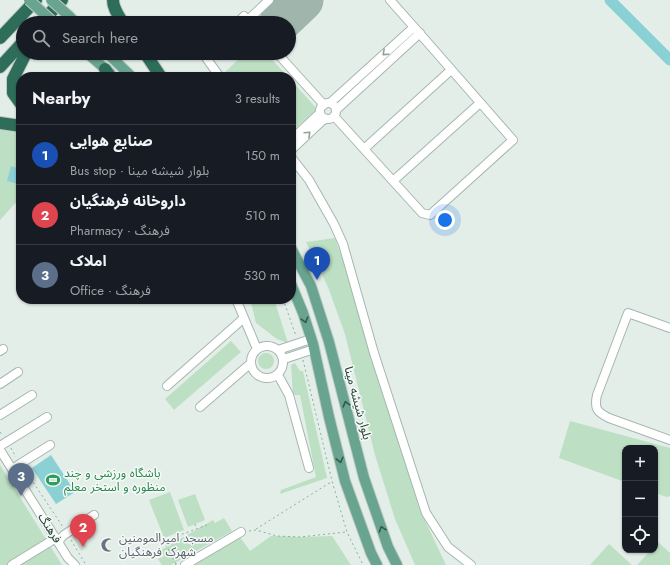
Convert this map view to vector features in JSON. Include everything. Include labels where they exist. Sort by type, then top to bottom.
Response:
[{"type":"highway","points":[[21,16],[36,0]]},
{"type":"highway","points":[[50,16],[62,0]]},
{"type":"highway","points":[[113,0],[113,4],[119,16]]},
{"type":"highway","points":[[0,38],[16,21]]},
{"type":"highway","points":[[0,67],[16,50]]},
{"type":"highway","points":[[16,72],[22,60]]},
{"type":"highway","points":[[149,60],[157,72]]},
{"type":"highway","points":[[16,73],[13,79],[14,93],[16,96]]},
{"type":"highway","points":[[0,123],[16,125]]},
{"type":"main road","points":[[29,0],[41,16]]},
{"type":"main road","points":[[51,0],[68,16]]},
{"type":"main road","points":[[95,60],[106,72]]},
{"type":"main road","points":[[114,60],[127,72]]},
{"type":"main road","name":"بلوار شیشه مینا","points":[[296,258],[311,286],[329,342],[364,478],[391,553],[397,565]]},
{"type":"main road","points":[[296,296],[314,349],[345,481],[371,553],[375,562],[391,553]]},
{"type":"street","points":[[254,16],[269,0]]},
{"type":"street","points":[[296,75],[422,213],[430,215],[512,140],[390,0]]},
{"type":"street","points":[[296,145],[322,121],[328,111],[414,27]]},
{"type":"street","points":[[296,136],[420,33]]},
{"type":"street","points":[[208,60],[216,72]]},
{"type":"street","points":[[283,60],[294,72]]},
{"type":"street","points":[[364,149],[451,70]]},
{"type":"street","points":[[393,180],[480,103]]},
{"type":"street","points":[[296,163],[309,180],[334,224],[343,244],[374,352],[426,513],[448,547],[471,565]]},
{"type":"street","points":[[238,304],[257,349]]},
{"type":"street","points":[[670,328],[628,313],[595,404],[599,413],[609,418],[670,440]]},
{"type":"street","points":[[167,386],[244,318]]},
{"type":"street","points":[[278,350],[311,339]]},
{"type":"street","points":[[262,346],[274,347],[282,354],[284,365],[278,375],[268,378],[258,376],[252,368],[251,363],[251,358],[257,349],[262,346]]},
{"type":"street","points":[[284,359],[314,349]]},
{"type":"street","points":[[200,407],[251,363]]},
{"type":"street","points":[[0,384],[18,372]]},
{"type":"street","points":[[278,375],[289,395],[309,468]]},
{"type":"street","points":[[0,415],[32,395]]},
{"type":"street","points":[[3,444],[47,417]]},
{"type":"street","points":[[12,469],[50,445]]},
{"type":"street","name":"فرهنگ","points":[[0,450],[70,561],[76,565]]},
{"type":"street","points":[[12,565],[58,541],[67,533],[94,515]]},
{"type":"street","points":[[185,565],[241,532]]},
{"type":"path","points":[[285,304],[298,343]]},
{"type":"path","points":[[301,354],[332,481],[347,532],[363,565]]},
{"type":"path","points":[[0,432],[3,444],[21,464],[67,533],[86,565]]},
{"type":"path","points":[[256,530],[332,481]]},
{"type":"path","points":[[195,524],[196,529]]},
{"type":"path","points":[[176,565],[164,542],[208,525]]},
{"type":"path","points":[[241,532],[256,530],[277,536],[300,537],[347,532]]},
{"type":"shaded area","points":[[79,532],[87,547],[81,551],[72,536]]},
{"type":"green space","points":[[238,60],[272,60],[283,72],[225,72]]},
{"type":"green space","points":[[296,86],[317,109],[296,128]]},
{"type":"green space","points":[[0,128],[16,130],[16,202],[0,220]]},
{"type":"green space","points":[[335,238],[347,272],[383,395],[408,469],[419,508],[446,565],[415,565],[395,519],[375,455],[345,334],[328,287],[306,242]]},
{"type":"green space","points":[[251,304],[276,304],[288,343],[277,339],[256,323]]},
{"type":"green space","points":[[231,341],[241,352],[174,410],[165,399]]},
{"type":"green space","points":[[266,353],[273,358],[274,361],[269,368],[266,369],[259,364],[258,361],[263,354]]},
{"type":"green space","points":[[295,363],[300,371],[303,371],[327,478],[280,494],[281,490],[316,477],[300,395],[293,395],[291,365]]},
{"type":"green space","points":[[570,421],[670,448],[670,496],[667,497],[658,494],[658,445],[622,445],[622,481],[559,458]]},
{"type":"green space","points":[[0,465],[62,565],[0,565]]},
{"type":"green space","points":[[170,492],[184,530],[164,538],[149,500]]},
{"type":"green space","points":[[195,494],[205,520],[188,527],[178,500]]},
{"type":"green space","points":[[224,518],[232,531],[171,565],[162,565],[158,559],[164,556],[161,550],[213,520],[215,523]]},
{"type":"green space","points":[[271,536],[332,536],[351,565],[192,565],[240,537],[250,551]]},
{"type":"green space","points":[[658,542],[670,553],[670,565],[637,565],[648,553],[658,553]]},
{"type":"green space","points":[[609,544],[632,565],[590,565]]},
{"type":"water","points":[[11,166],[16,168],[16,184],[7,181]]},
{"type":"water","name":"باشگاه ورزشی و چند منظوره و استخر معلم","points":[[51,455],[75,492],[56,504],[32,468]]},
{"type":"waterway","points":[[610,0],[670,60]]},
{"type":"runway","points":[[285,16],[302,0]]},
{"type":"place","name":"صنایع هوایی","points":[[317,280]]},
{"type":"place","name":"باشگاه ورزشی و چند منظوره و استخر معلم","points":[[53,480]]},
{"type":"place","name":"املاک","points":[[21,496]]},
{"type":"place","name":"مسجد امیرالمومنین شهرک فرهنگیان","points":[[108,545]]},
{"type":"place","name":"داروخانه فرهنگیان","points":[[83,547]]}]
